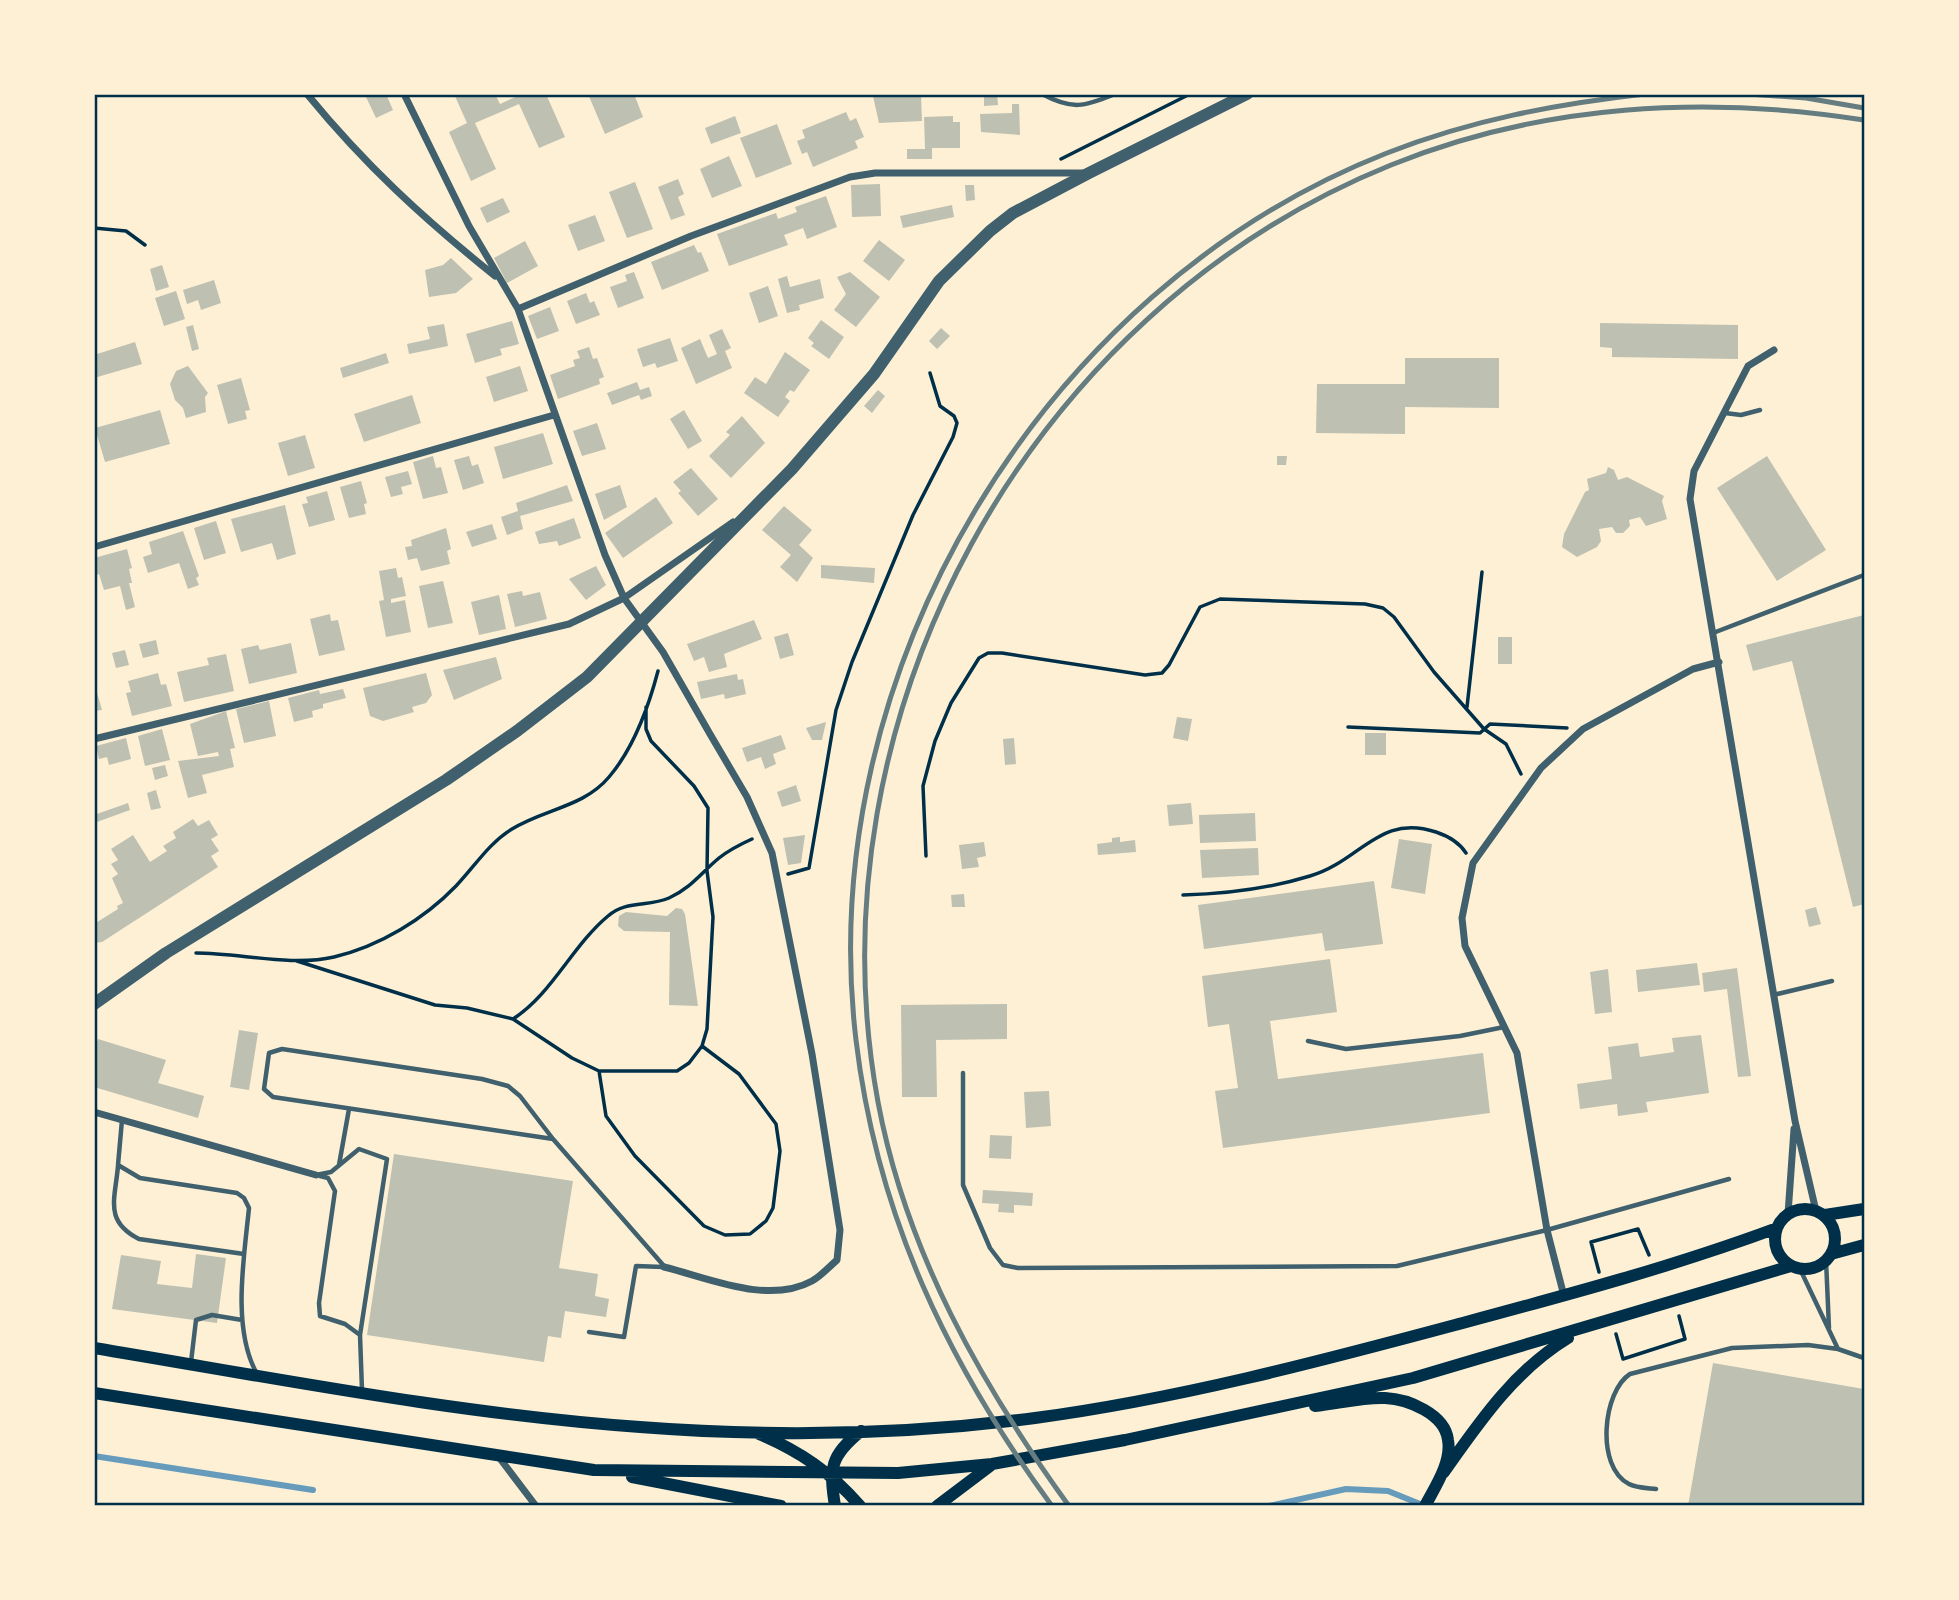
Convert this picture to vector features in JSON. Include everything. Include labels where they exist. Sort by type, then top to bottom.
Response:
[{"type":"main road","points":[[1795,1267],[1778,1254],[1775,1237],[1777,1228],[1788,1214],[1806,1209],[1821,1213],[1864,1209]]},
{"type":"main road","points":[[1821,1213],[1835,1238],[1828,1257]]},
{"type":"main road","points":[[94,1349],[500,1412],[641,1427],[861,1432],[1035,1418],[1157,1398],[1350,1353],[1564,1296],[1777,1228]]},
{"type":"main road","points":[[594,1469],[830,1474],[898,1473],[992,1464],[1413,1378],[1675,1300],[1795,1267],[1818,1266],[1828,1257],[1864,1245]]},
{"type":"main road","points":[[1425,1506],[1442,1475],[1493,1404],[1542,1354],[1583,1328]]},
{"type":"main road","points":[[94,1393],[594,1469],[781,1506]]},
{"type":"main road","points":[[1242,1415],[1385,1398],[1406,1402],[1428,1412],[1440,1423],[1448,1440],[1442,1475]]},
{"type":"main road","points":[[750,1430],[791,1447],[830,1474],[860,1506]]},
{"type":"main road","points":[[835,1506],[830,1474],[834,1459],[844,1445],[861,1432]]},
{"type":"main road","points":[[937,1506],[992,1464]]},
{"type":"street","points":[[307,94],[346,142],[415,211],[500,281]]},
{"type":"street","points":[[404,94],[469,226],[518,309],[554,415],[624,598],[663,652],[747,797],[764,832],[778,876],[812,1054],[841,1230],[837,1260],[813,1280],[788,1290],[756,1290],[664,1267]]},
{"type":"street","points":[[97,1000],[166,953],[325,857],[517,731],[587,677],[755,507],[874,374],[939,281],[990,231],[1013,213],[1230,99],[1247,94]]},
{"type":"street","points":[[518,309],[691,236],[850,177],[875,173],[1089,173]]},
{"type":"street","points":[[1774,350],[1748,366],[1694,471],[1690,499],[1795,1121],[1821,1213]]},
{"type":"street","points":[[94,547],[554,415]]},
{"type":"street","points":[[94,739],[569,624],[624,598],[755,507]]},
{"type":"street","points":[[1564,1296],[1547,1230],[1517,1053],[1465,946],[1462,918],[1473,863],[1541,768],[1583,729],[1693,669],[1719,662]]},
{"type":"street","points":[[94,1111],[316,1175]]},
{"type":"street","points":[[1788,1214],[1795,1121]]},
{"type":"street","points":[[497,1455],[536,1506]]},
{"type":"lane","points":[[1042,94],[1071,107],[1090,104],[1115,94]]},
{"type":"lane","points":[[1726,413],[1741,415],[1760,411]]},
{"type":"lane","points":[[1713,633],[1864,575]]},
{"type":"lane","points":[[1773,996],[1832,981]]},
{"type":"lane","points":[[1308,1041],[1346,1049],[1460,1036],[1505,1027]]},
{"type":"lane","points":[[553,1139],[273,1097],[264,1089],[268,1053],[282,1049],[482,1079],[508,1086],[520,1096],[553,1139],[664,1267]]},
{"type":"lane","points":[[963,1073],[963,1185],[990,1248],[1003,1265],[1047,1269],[1397,1266],[1547,1230],[1729,1179]]},
{"type":"lane","points":[[339,1166],[349,1109]]},
{"type":"lane","points":[[122,1120],[113,1212],[117,1226],[139,1239],[244,1254]]},
{"type":"lane","points":[[316,1175],[331,1172],[359,1149],[387,1159],[360,1335],[362,1391]]},
{"type":"lane","points":[[118,1165],[140,1178],[237,1193],[244,1198],[249,1209],[244,1254],[242,1320],[246,1354],[257,1375]]},
{"type":"lane","points":[[316,1175],[328,1178],[335,1191],[318,1303],[320,1316],[345,1324],[360,1335]]},
{"type":"lane","points":[[1828,1257],[1829,1332]]},
{"type":"lane","points":[[589,1332],[624,1337],[636,1266],[664,1267]]},
{"type":"lane","points":[[1795,1267],[1838,1349]]},
{"type":"lane","points":[[191,1364],[196,1320],[212,1315],[242,1320]]},
{"type":"lane","points":[[1656,1489],[1628,1484],[1611,1464],[1606,1446],[1613,1391],[1620,1380],[1630,1374],[1732,1348],[1808,1346],[1838,1349],[1864,1359]]},
{"type":"path","points":[[1038,174],[1054,162],[1092,146],[1190,94]]},
{"type":"path","points":[[94,228],[125,231],[145,245]]},
{"type":"path","points":[[778,876],[809,868],[836,710],[852,662],[914,515],[953,438],[957,423],[954,415],[940,406],[930,373]]},
{"type":"path","points":[[1467,707],[1482,572]]},
{"type":"path","points":[[926,856],[923,786],[935,741],[951,703],[979,658],[988,653],[1155,675],[1162,673],[1169,666],[1200,607],[1220,599],[1365,604],[1383,608],[1394,617],[1434,672],[1484,729],[1506,744],[1528,788]]},
{"type":"path","points":[[298,961],[333,957],[370,945],[400,930],[438,904],[491,846],[512,829],[589,796],[609,777],[619,762],[646,707],[663,652]]},
{"type":"path","points":[[166,953],[236,953],[298,961],[435,1005],[467,1008],[513,1019],[598,1072],[677,1071],[689,1063],[702,1046],[707,1029],[713,917],[706,871],[708,808],[694,786],[651,741],[646,729],[646,707]]},
{"type":"path","points":[[1348,727],[1480,733],[1490,724],[1583,729]]},
{"type":"path","points":[[1183,895],[1312,876],[1345,860],[1393,828],[1400,827],[1423,828],[1447,836],[1463,848],[1473,863]]},
{"type":"path","points":[[513,1019],[531,1008],[582,942],[609,915],[625,905],[666,899],[686,889],[719,858],[764,832]]},
{"type":"path","points":[[598,1072],[606,1116],[635,1156],[704,1226],[724,1235],[750,1234],[766,1221],[773,1208],[780,1151],[776,1124],[739,1074],[702,1046]]},
{"type":"path","points":[[1602,1284],[1591,1242],[1638,1229],[1654,1268]]},
{"type":"path","points":[[1612,1320],[1623,1359],[1685,1339],[1675,1300]]},
{"type":"building","points":[[371,94],[386,94],[393,110],[376,118],[366,97]]},
{"type":"building","points":[[454,94],[495,94],[500,104],[522,94],[546,94],[565,137],[539,148],[519,104],[475,123],[496,169],[471,181],[449,132],[467,123]]},
{"type":"building","points":[[588,94],[634,94],[643,117],[605,134]]},
{"type":"building","points":[[984,94],[997,94],[998,105],[984,106]]},
{"type":"building","points":[[921,95],[922,121],[879,123],[873,96]]},
{"type":"building","points":[[1012,104],[1019,104],[1020,135],[981,132],[980,114],[1012,113]]},
{"type":"building","points":[[846,112],[850,121],[856,118],[864,137],[855,141],[858,148],[813,167],[807,152],[802,154],[797,141],[805,138],[802,130]]},
{"type":"building","points":[[735,116],[741,133],[711,144],[705,128]]},
{"type":"building","points":[[953,116],[953,122],[960,122],[960,148],[932,148],[932,159],[907,159],[907,149],[925,149],[924,117]]},
{"type":"building","points":[[777,124],[792,164],[756,178],[740,138]]},
{"type":"building","points":[[729,156],[742,186],[712,198],[700,169]]},
{"type":"building","points":[[678,179],[684,194],[678,197],[685,215],[671,220],[658,187]]},
{"type":"building","points":[[635,182],[653,229],[627,238],[609,192]]},
{"type":"building","points":[[880,184],[881,216],[852,217],[851,185]]},
{"type":"building","points":[[965,185],[974,185],[975,200],[966,201]]},
{"type":"building","points":[[826,196],[837,227],[807,239],[803,228],[784,235],[788,245],[729,266],[717,234],[776,213],[778,219],[797,212],[795,207]]},
{"type":"building","points":[[503,198],[510,212],[487,223],[480,208]]},
{"type":"building","points":[[952,205],[954,217],[903,228],[900,216]]},
{"type":"building","points":[[595,215],[605,241],[578,251],[568,225]]},
{"type":"building","points":[[879,240],[905,260],[889,281],[863,261]]},
{"type":"building","points":[[525,241],[538,266],[507,283],[494,258]]},
{"type":"building","points":[[694,245],[698,253],[701,252],[709,271],[662,290],[651,262]]},
{"type":"building","points":[[451,258],[473,279],[456,293],[429,297],[425,270],[443,265]]},
{"type":"building","points":[[162,265],[169,287],[156,291],[150,269]]},
{"type":"building","points":[[634,272],[644,298],[618,308],[610,287],[627,281],[625,275]]},
{"type":"building","points":[[850,272],[880,297],[856,327],[834,310],[846,294],[837,277]]},
{"type":"building","points":[[787,276],[790,287],[820,279],[824,298],[799,305],[800,310],[787,313],[778,279]]},
{"type":"building","points":[[214,280],[221,303],[201,310],[198,300],[187,304],[183,290]]},
{"type":"building","points":[[768,286],[778,316],[759,323],[749,293]]},
{"type":"building","points":[[176,291],[185,319],[164,326],[155,298]]},
{"type":"building","points":[[586,293],[590,303],[594,301],[600,315],[576,324],[567,301]]},
{"type":"building","points":[[550,307],[559,331],[537,339],[528,316]]},
{"type":"building","points":[[821,320],[844,337],[829,359],[811,346],[814,343],[808,338]]},
{"type":"building","points":[[512,321],[519,344],[500,349],[502,355],[475,363],[466,334]]},
{"type":"building","points":[[1600,323],[1738,325],[1738,359],[1612,357],[1612,348],[1600,347]]},
{"type":"building","points":[[444,324],[448,346],[409,354],[407,344],[430,339],[427,327]]},
{"type":"building","points":[[193,325],[199,349],[192,351],[186,327]]},
{"type":"building","points":[[941,328],[950,336],[937,349],[929,341]]},
{"type":"building","points":[[722,329],[731,348],[725,351],[732,368],[696,384],[681,348],[700,339],[708,358],[717,354],[709,335]]},
{"type":"building","points":[[670,338],[678,361],[657,368],[655,363],[643,367],[637,349]]},
{"type":"building","points":[[135,342],[142,364],[94,378],[94,355]]},
{"type":"building","points":[[589,347],[593,359],[597,358],[604,377],[599,379],[600,384],[558,399],[550,375],[575,366],[573,360],[580,358],[577,351]]},
{"type":"building","points":[[785,352],[810,370],[794,392],[790,390],[785,397],[790,401],[778,417],[744,393],[755,377],[766,384]]},
{"type":"building","points":[[386,353],[389,363],[343,378],[340,368]]},
{"type":"building","points":[[1405,358],[1499,358],[1499,408],[1405,407],[1405,434],[1316,433],[1317,384],[1405,384]]},
{"type":"building","points":[[188,366],[208,393],[205,397],[206,412],[186,418],[183,408],[175,400],[170,384],[176,371]]},
{"type":"building","points":[[520,366],[528,391],[494,402],[486,377]]},
{"type":"building","points":[[241,378],[250,410],[245,411],[247,419],[228,424],[217,385]]},
{"type":"building","points":[[637,382],[640,390],[649,387],[652,396],[641,400],[639,395],[612,405],[607,393]]},
{"type":"building","points":[[878,390],[885,396],[872,413],[864,406]]},
{"type":"building","points":[[412,395],[421,423],[364,442],[354,414]]},
{"type":"building","points":[[160,410],[170,444],[105,462],[95,428]]},
{"type":"building","points":[[684,410],[702,441],[688,449],[670,419]]},
{"type":"building","points":[[742,416],[765,443],[731,478],[709,456],[730,435],[726,432]]},
{"type":"building","points":[[597,423],[606,449],[582,456],[573,431]]},
{"type":"building","points":[[543,433],[553,464],[503,479],[494,447]]},
{"type":"building","points":[[305,435],[315,468],[288,476],[278,443]]},
{"type":"building","points":[[433,456],[436,468],[441,467],[448,493],[423,499],[413,462]]},
{"type":"building","points":[[469,456],[472,466],[478,464],[484,483],[463,490],[454,460]]},
{"type":"building","points":[[1277,456],[1287,456],[1286,465],[1277,465]]},
{"type":"building","points":[[1767,456],[1826,550],[1777,581],[1717,488]]},
{"type":"building","points":[[1608,467],[1614,470],[1618,480],[1627,477],[1664,496],[1662,501],[1667,519],[1646,526],[1640,517],[1629,520],[1630,526],[1623,533],[1616,533],[1612,527],[1599,529],[1601,541],[1597,547],[1577,557],[1562,547],[1564,534],[1585,492],[1589,490],[1587,479],[1606,473]]},
{"type":"building","points":[[691,468],[718,499],[698,516],[678,493],[681,491],[673,482]]},
{"type":"building","points":[[408,471],[412,484],[401,487],[403,494],[391,497],[385,477]]},
{"type":"building","points":[[361,481],[367,503],[364,504],[366,514],[349,518],[340,487]]},
{"type":"building","points":[[567,485],[573,501],[520,516],[523,529],[507,535],[501,517],[518,511],[516,503]]},
{"type":"building","points":[[620,485],[627,507],[604,520],[595,494]]},
{"type":"building","points":[[327,491],[335,520],[309,527],[302,504],[308,503],[306,497]]},
{"type":"building","points":[[656,497],[673,523],[623,558],[605,533]]},
{"type":"building","points":[[285,505],[296,554],[277,560],[272,543],[241,552],[231,519]]},
{"type":"building","points":[[784,506],[812,530],[799,545],[813,558],[797,582],[780,567],[791,555],[762,530]]},
{"type":"building","points":[[574,518],[581,538],[559,546],[557,541],[539,544],[535,532]]},
{"type":"building","points":[[216,521],[226,553],[204,560],[194,528]]},
{"type":"building","points":[[492,524],[497,539],[472,547],[466,532]]},
{"type":"building","points":[[446,528],[451,549],[447,551],[450,564],[421,571],[417,558],[408,560],[405,547],[412,546],[411,540]]},
{"type":"building","points":[[183,531],[199,576],[196,578],[199,585],[188,589],[179,563],[148,573],[143,557],[152,554],[149,542]]},
{"type":"building","points":[[127,549],[132,568],[129,569],[132,583],[129,583],[135,607],[126,610],[120,586],[104,590],[99,574],[94,576],[94,558]]},
{"type":"building","points":[[821,565],[875,568],[874,583],[821,578]]},
{"type":"building","points":[[596,566],[606,585],[586,600],[569,579]]},
{"type":"building","points":[[396,568],[398,578],[402,577],[406,596],[391,599],[391,603],[405,600],[411,632],[386,637],[379,601],[384,600],[379,571]]},
{"type":"building","points":[[443,581],[453,623],[428,628],[419,586]]},
{"type":"building","points":[[522,591],[523,596],[540,592],[547,619],[515,627],[507,594]]},
{"type":"building","points":[[499,595],[506,629],[479,635],[471,602]]},
{"type":"building","points":[[330,614],[331,621],[338,620],[345,650],[319,656],[310,619]]},
{"type":"building","points":[[1864,615],[1864,904],[1853,907],[1792,661],[1753,671],[1746,645]]},
{"type":"building","points":[[754,620],[762,639],[724,654],[727,667],[709,672],[704,657],[694,661],[687,644]]},
{"type":"building","points":[[788,633],[794,655],[780,659],[774,637]]},
{"type":"building","points":[[1498,637],[1512,637],[1512,664],[1498,664]]},
{"type":"building","points":[[156,640],[159,654],[143,658],[139,644]]},
{"type":"building","points":[[291,643],[297,673],[249,684],[241,649],[258,645],[260,650]]},
{"type":"building","points":[[125,650],[129,665],[116,668],[112,653]]},
{"type":"building","points":[[226,654],[234,691],[184,702],[177,672],[209,665],[207,658]]},
{"type":"building","points":[[496,657],[502,679],[454,700],[443,670]]},
{"type":"building","points":[[158,673],[161,685],[166,684],[172,706],[132,716],[126,693],[131,692],[128,681]]},
{"type":"building","points":[[426,673],[432,695],[426,703],[412,707],[414,712],[383,721],[370,716],[363,688]]},
{"type":"building","points":[[737,674],[738,680],[743,679],[746,694],[725,699],[724,694],[701,699],[697,682]]},
{"type":"building","points":[[94,682],[102,710],[94,711]]},
{"type":"building","points":[[343,689],[346,698],[323,704],[323,708],[312,711],[313,717],[294,722],[288,698],[319,690],[320,694]]},
{"type":"building","points":[[269,701],[276,736],[244,743],[236,709]]},
{"type":"building","points":[[226,711],[235,748],[230,749],[234,767],[202,775],[207,793],[188,798],[178,761],[219,756],[218,752],[198,756],[190,724]]},
{"type":"building","points":[[1177,717],[1192,719],[1188,741],[1173,738]]},
{"type":"building","points":[[826,722],[822,740],[812,740],[806,728]]},
{"type":"building","points":[[162,729],[170,760],[145,766],[138,736]]},
{"type":"building","points":[[1365,733],[1386,733],[1386,755],[1365,755]]},
{"type":"building","points":[[781,735],[786,749],[773,754],[776,764],[765,769],[761,757],[747,762],[742,748]]},
{"type":"building","points":[[126,738],[131,759],[109,765],[107,757],[99,759],[96,746]]},
{"type":"building","points":[[1014,738],[1016,764],[1005,765],[1003,739]]},
{"type":"building","points":[[165,765],[168,776],[155,780],[152,768]]},
{"type":"building","points":[[796,785],[801,801],[782,807],[777,792]]},
{"type":"building","points":[[156,790],[161,808],[151,810],[147,793]]},
{"type":"building","points":[[128,803],[130,810],[94,823],[94,815]]},
{"type":"building","points":[[1191,803],[1193,824],[1169,826],[1167,805]]},
{"type":"building","points":[[1255,813],[1256,841],[1200,843],[1199,815]]},
{"type":"building","points":[[193,819],[198,826],[209,820],[218,835],[211,839],[219,851],[211,856],[218,867],[102,942],[94,943],[94,924],[123,903],[112,878],[118,874],[111,864],[118,860],[111,849],[133,835],[150,862],[167,851],[163,846],[176,838],[173,832]]},
{"type":"building","points":[[805,835],[801,863],[788,865],[783,838]]},
{"type":"building","points":[[1120,837],[1120,842],[1135,840],[1136,852],[1098,855],[1097,844],[1112,842],[1112,838]]},
{"type":"building","points":[[1399,839],[1432,844],[1425,894],[1391,888]]},
{"type":"building","points":[[984,842],[986,856],[977,858],[979,867],[962,869],[959,845]]},
{"type":"building","points":[[1258,848],[1259,875],[1202,878],[1200,850]]},
{"type":"building","points":[[1374,881],[1383,944],[1325,951],[1322,933],[1204,949],[1198,905]]},
{"type":"building","points":[[964,894],[965,907],[952,907],[951,895]]},
{"type":"building","points":[[1816,907],[1821,924],[1809,927],[1805,910]]},
{"type":"building","points":[[676,908],[682,909],[685,914],[698,1006],[669,1005],[670,932],[624,931],[618,926],[619,916],[626,912],[667,916]]},
{"type":"building","points":[[1330,959],[1337,1012],[1270,1021],[1278,1079],[1483,1053],[1490,1113],[1223,1148],[1215,1091],[1238,1088],[1229,1024],[1208,1027],[1202,976]]},
{"type":"building","points":[[1697,963],[1700,985],[1638,992],[1636,970]]},
{"type":"building","points":[[1737,968],[1751,1076],[1738,1077],[1727,989],[1704,992],[1702,973]]},
{"type":"building","points":[[1608,969],[1612,1012],[1595,1014],[1590,972]]},
{"type":"building","points":[[1007,1004],[1007,1039],[936,1040],[937,1097],[902,1097],[901,1005]]},
{"type":"building","points":[[239,1030],[258,1033],[249,1090],[230,1087]]},
{"type":"building","points":[[1701,1035],[1709,1093],[1646,1102],[1648,1112],[1618,1116],[1617,1104],[1580,1109],[1577,1084],[1612,1079],[1608,1047],[1638,1043],[1640,1057],[1674,1052],[1672,1038]]},
{"type":"building","points":[[98,1039],[166,1060],[158,1083],[204,1096],[198,1118],[94,1087],[94,1050]]},
{"type":"building","points":[[1049,1091],[1051,1126],[1026,1128],[1024,1092]]},
{"type":"building","points":[[990,1135],[1012,1136],[1011,1159],[989,1158]]},
{"type":"building","points":[[394,1154],[573,1181],[559,1268],[598,1274],[595,1296],[609,1299],[606,1317],[565,1311],[561,1338],[548,1336],[544,1362],[367,1335]]},
{"type":"building","points":[[983,1190],[1033,1193],[1032,1206],[1014,1205],[1014,1213],[998,1212],[999,1204],[982,1203]]},
{"type":"building","points":[[196,1254],[226,1258],[217,1323],[112,1309],[121,1255],[161,1261],[157,1284],[192,1288]]},
{"type":"building","points":[[1713,1363],[1864,1389],[1864,1506],[1688,1506]]},
{"type":"waterway","points":[[94,1456],[313,1490]]},
{"type":"waterway","points":[[1269,1506],[1346,1489],[1388,1491],[1425,1506]]},
{"type":"railway","points":[[1052,1506],[980,1398],[923,1286],[881,1167],[866,1105],[856,1040],[852,902],[872,766],[914,634],[976,510],[1056,396],[1152,297],[1263,215],[1387,153],[1450,131],[1546,108],[1645,94]]},
{"type":"railway","points":[[1748,94],[1806,98],[1864,108]]},
{"type":"railway","points":[[1069,1506],[1006,1413],[951,1314],[907,1211],[878,1102],[865,957],[877,814],[913,675],[971,544],[1050,425],[1147,319],[1262,232],[1391,165],[1506,129],[1565,117],[1624,110],[1744,108],[1864,120]]}]
